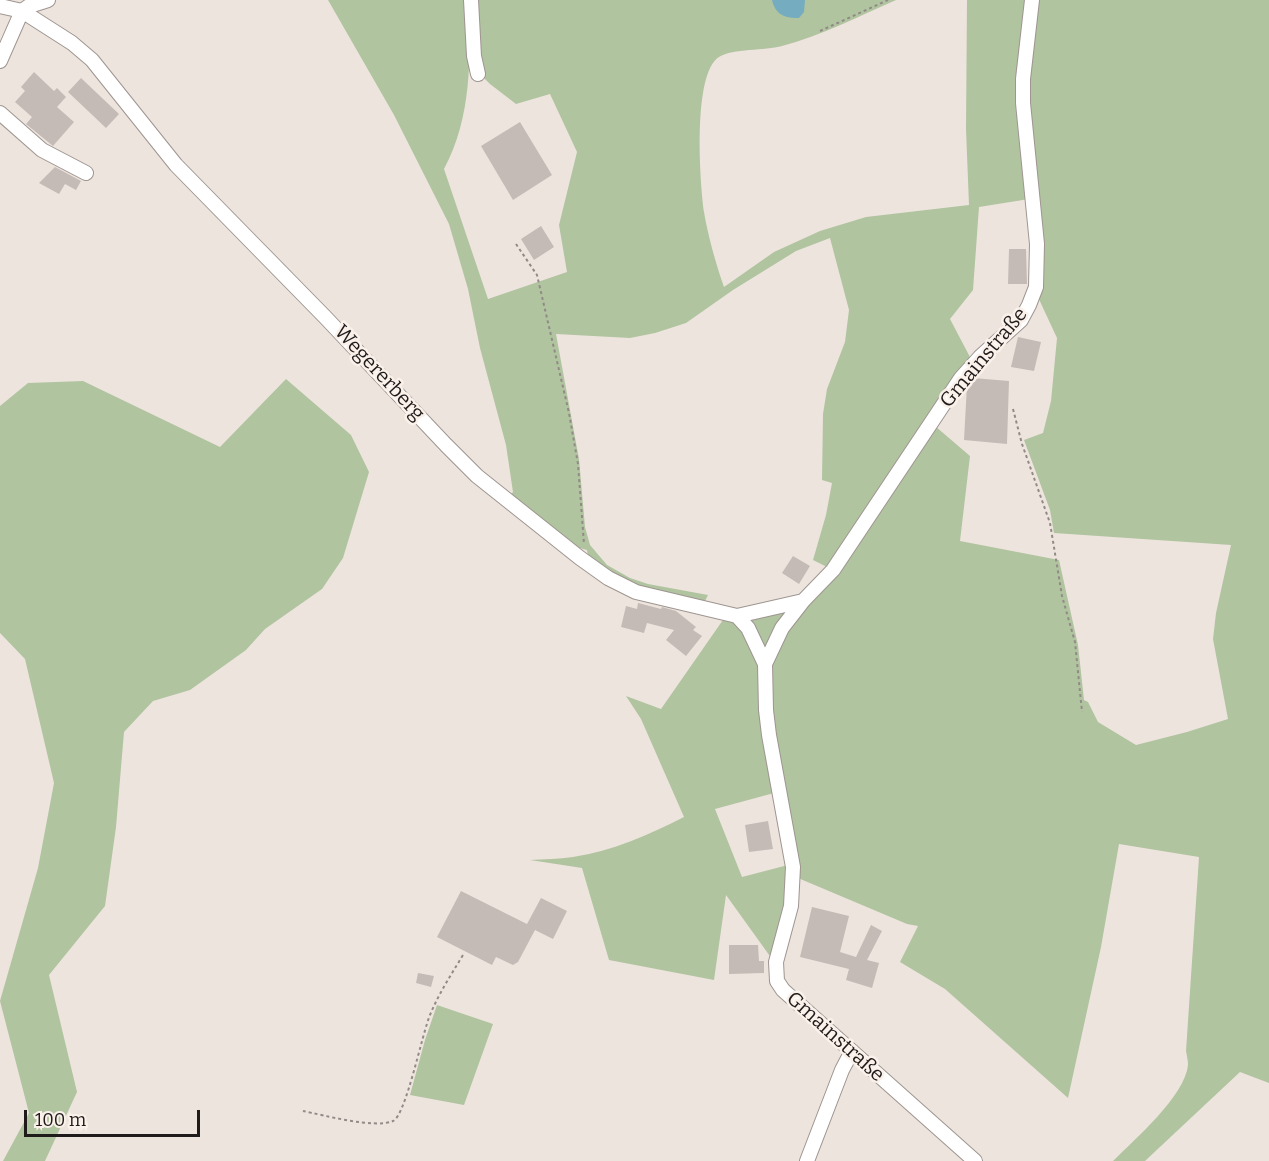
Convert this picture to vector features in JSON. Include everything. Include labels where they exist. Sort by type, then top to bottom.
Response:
[{"type":"street","points":[[0,62],[22,11],[29,6],[48,0]]},
{"type":"street","points":[[471,0],[474,56],[478,74]]},
{"type":"street","name":"Gmainstraße","points":[[765,664],[782,628],[803,601],[833,570],[961,378],[980,357],[1011,332],[1029,305],[1036,287],[1037,244],[1023,103],[1023,79],[1032,0]]},
{"type":"street","name":"Wegererberg","points":[[0,6],[22,11],[72,43],[92,60],[176,165],[446,445],[477,476],[580,558],[608,578],[636,592],[737,616],[803,601]]},
{"type":"street","points":[[0,113],[42,150],[86,173]]},
{"type":"street","name":"Gmainstraße","points":[[737,616],[748,628],[765,664],[769,735],[793,867],[793,896],[776,962],[777,981],[783,990],[975,1161]]},
{"type":"street","points":[[807,1161],[842,1070],[852,1052]]},
{"type":"path","points":[[820,31],[888,0]]},
{"type":"path","points":[[516,244],[537,274],[569,412],[578,464],[584,543],[580,558]]},
{"type":"path","points":[[1013,410],[1022,444],[1050,523],[1062,596],[1075,642],[1082,712]]},
{"type":"path","points":[[303,1111],[382,1124],[398,1119],[403,1109],[430,1016],[444,985],[463,955]]},
{"type":"green space","points":[[328,0],[468,0],[469,65],[465,108],[460,129],[444,169],[488,299],[567,272],[559,225],[577,152],[550,94],[516,104],[483,77],[474,0],[896,0],[797,42],[775,48],[725,54],[710,67],[701,106],[702,198],[712,250],[724,287],[774,252],[820,231],[866,217],[969,205],[966,129],[967,0],[1028,0],[1029,199],[979,207],[973,290],[950,319],[971,359],[829,568],[813,560],[826,515],[832,483],[822,480],[823,414],[827,389],[845,342],[849,310],[830,238],[796,251],[733,290],[686,323],[630,338],[556,334],[579,459],[585,527],[590,545],[607,565],[630,578],[648,584],[708,595],[704,603],[628,583],[588,556],[587,550],[578,549],[509,496],[513,492],[506,445],[480,348],[468,289],[449,224],[394,115]]},
{"type":"green space","points":[[1036,0],[1269,0],[1269,1083],[1240,1072],[1145,1161],[1113,1161],[1158,1116],[1185,1077],[1188,1065],[1186,1051],[1199,857],[1119,844],[1101,947],[1068,1098],[945,989],[900,962],[918,926],[907,924],[798,878],[771,715],[772,662],[793,621],[935,426],[970,456],[960,541],[1059,560],[1078,645],[1084,700],[1088,702],[1098,722],[1136,745],[1228,719],[1213,639],[1216,613],[1231,545],[1054,533],[1050,510],[1024,440],[1043,433],[1051,401],[1057,338],[1037,295],[1027,96]]},
{"type":"green space","points":[[286,379],[351,435],[369,472],[343,558],[322,589],[265,629],[246,650],[190,690],[153,701],[124,732],[116,827],[105,906],[49,975],[77,1092],[45,1161],[3,1161],[29,1113],[0,1001],[38,868],[54,783],[25,659],[0,633],[0,406],[28,383],[83,381],[220,447]]},
{"type":"green space","points":[[788,611],[768,649],[764,648],[751,624],[753,618]]},
{"type":"green space","points":[[725,617],[744,630],[757,661],[762,683],[774,793],[715,809],[742,877],[788,865],[790,893],[772,959],[726,895],[714,980],[609,960],[582,868],[530,860],[573,857],[602,851],[644,836],[684,817],[641,719],[626,696],[661,709]]},
{"type":"green space","points":[[437,1005],[493,1024],[464,1105],[410,1095]]},
{"type":"water","points":[[772,0],[805,0],[804,12],[799,18],[789,18],[778,12]]},
{"type":"building","points":[[34,72],[54,91],[57,88],[66,97],[57,107],[74,122],[53,146],[26,124],[32,117],[15,102],[25,91],[21,87]]},
{"type":"building","points":[[81,78],[119,114],[106,128],[68,92]]},
{"type":"building","points":[[520,122],[552,175],[513,200],[481,146]]},
{"type":"building","points":[[55,167],[81,181],[76,190],[65,184],[59,194],[39,183]]},
{"type":"building","points":[[541,226],[554,247],[534,260],[521,239]]},
{"type":"building","points":[[1009,249],[1026,249],[1027,284],[1008,284]]},
{"type":"building","points":[[1018,337],[1041,342],[1034,371],[1011,367]]},
{"type":"building","points":[[973,378],[1009,381],[1007,444],[964,440],[967,385]]},
{"type":"building","points":[[793,556],[810,566],[799,584],[782,573]]},
{"type":"building","points":[[638,603],[676,611],[696,627],[693,630],[702,636],[686,656],[666,640],[674,630],[647,623],[644,633],[621,627],[626,606],[637,609]]},
{"type":"building","points":[[768,821],[773,849],[749,852],[745,825]]},
{"type":"building","points":[[461,891],[527,924],[541,898],[567,911],[553,939],[535,930],[518,962],[513,965],[496,957],[492,965],[437,937]]},
{"type":"building","points":[[812,907],[849,916],[840,952],[856,957],[871,925],[882,931],[867,960],[879,963],[872,988],[846,980],[849,969],[800,957]]},
{"type":"building","points":[[729,945],[758,945],[759,961],[764,961],[764,973],[729,974]]},
{"type":"building","points":[[418,973],[434,976],[431,987],[416,983]]}]
